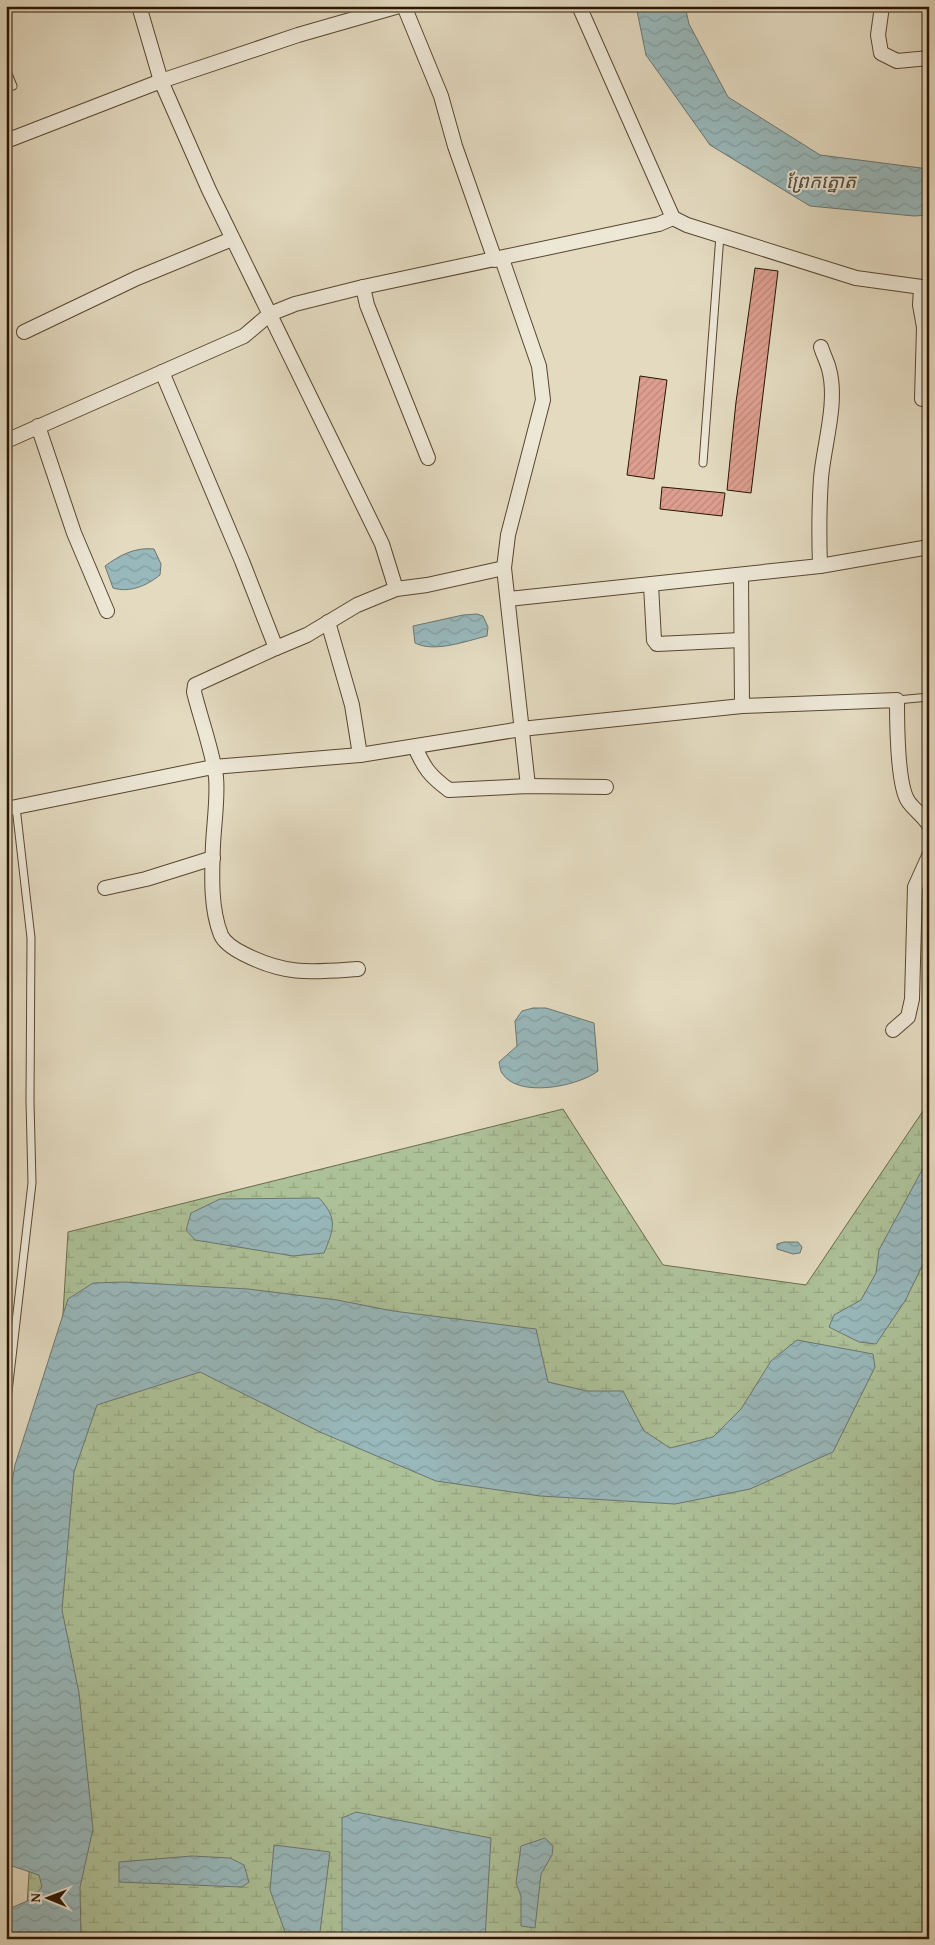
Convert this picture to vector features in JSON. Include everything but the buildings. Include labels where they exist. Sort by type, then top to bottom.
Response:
[{"type":"street","points":[[139,6],[161,81],[232,240],[382,544],[396,590]]},
{"type":"street","points":[[6,141],[161,81],[298,36],[398,6]]},
{"type":"street","points":[[404,6],[441,96],[455,146],[540,366],[543,400],[508,535],[504,568],[528,786]]},
{"type":"street","points":[[579,6],[673,218]]},
{"type":"street","points":[[882,6],[878,35],[881,52],[897,61],[929,58]]},
{"type":"street","points":[[6,441],[244,336],[270,314],[295,304],[363,287],[498,260],[659,224],[673,218],[720,235],[856,278],[925,288],[920,305],[924,327],[922,399]]},
{"type":"street","points":[[24,332],[137,278],[232,240]]},
{"type":"street","points":[[363,287],[371,314],[428,458]]},
{"type":"street","points":[[820,566],[818,525],[821,479],[824,450],[831,423],[830,370],[821,348]]},
{"type":"street","points":[[162,372],[242,561],[276,648]]},
{"type":"street","points":[[38,426],[74,534],[107,611]]},
{"type":"street","points":[[508,599],[741,576],[820,566],[929,547]]},
{"type":"street","points":[[358,969],[296,972],[259,962],[234,949],[222,937],[214,894],[213,858],[216,777],[194,692],[195,684],[276,648],[358,605],[396,590],[504,568]]},
{"type":"street","points":[[741,576],[742,706]]},
{"type":"street","points":[[651,585],[654,640],[657,644],[741,640]]},
{"type":"street","points":[[328,622],[352,705],[360,755]]},
{"type":"street","points":[[11,808],[213,767],[360,755],[521,729],[742,706],[897,700],[898,756],[908,800],[924,816],[929,825]]},
{"type":"street","points":[[415,747],[428,772],[449,790],[528,786],[606,787]]},
{"type":"street","points":[[893,1030],[908,1017],[912,999],[915,887],[929,856]]},
{"type":"street","points":[[105,888],[146,879],[213,858]]},
{"type":"lane","points":[[6,69],[13,86]]},
{"type":"lane","points":[[703,464],[720,235]]},
{"type":"lane","points":[[897,700],[929,697]]},
{"type":"lane","points":[[6,1408],[32,1183],[30,1101],[31,938],[11,808]]},
{"type":"green space","points":[[929,1102],[929,1939],[25,1939],[68,1232],[563,1109],[663,1265],[806,1285]]},
{"type":"water","name":"ព្រែកត្នោត","points":[[636,6],[685,6],[689,24],[728,97],[820,155],[929,169],[929,215],[914,216],[810,206],[710,145],[646,55]]},
{"type":"water","points":[[140,549],[154,549],[161,564],[160,575],[138,588],[126,590],[113,588],[105,566],[116,558],[128,553]]},
{"type":"water","points":[[477,614],[483,616],[488,627],[487,636],[460,643],[432,647],[415,643],[413,626],[463,615]]},
{"type":"water","points":[[533,1008],[546,1008],[594,1023],[598,1071],[577,1081],[549,1087],[534,1088],[521,1086],[510,1081],[501,1072],[499,1062],[517,1046],[515,1021],[522,1011]]},
{"type":"water","points":[[929,1157],[929,1252],[905,1301],[876,1344],[859,1342],[829,1327],[834,1315],[861,1300],[876,1273],[879,1250]]},
{"type":"water","points":[[319,1198],[332,1218],[332,1230],[324,1253],[293,1256],[195,1240],[186,1230],[191,1213],[220,1199]]},
{"type":"water","points":[[798,1242],[802,1247],[800,1253],[793,1254],[777,1249],[777,1244]]},
{"type":"water","points":[[124,1282],[248,1289],[337,1300],[393,1311],[536,1329],[548,1382],[587,1391],[623,1391],[644,1431],[670,1448],[713,1437],[741,1409],[771,1361],[797,1340],[873,1354],[875,1367],[833,1452],[750,1489],[675,1504],[540,1496],[436,1481],[320,1432],[200,1372],[97,1405],[74,1472],[62,1610],[79,1693],[93,1829],[80,1887],[81,1939],[6,1939],[6,1910],[32,1899],[42,1887],[39,1875],[6,1864],[6,1516],[15,1465],[68,1299],[93,1283]]},
{"type":"water","points":[[356,1812],[491,1838],[485,1939],[360,1939],[342,1936],[342,1818]]},
{"type":"water","points":[[545,1838],[553,1846],[552,1855],[541,1874],[535,1928],[521,1926],[521,1896],[516,1883],[521,1846]]},
{"type":"water","points":[[274,1845],[330,1852],[320,1932],[285,1932],[270,1890]]},
{"type":"water","points":[[192,1856],[230,1858],[244,1865],[249,1882],[242,1887],[119,1882],[119,1862]]}]
